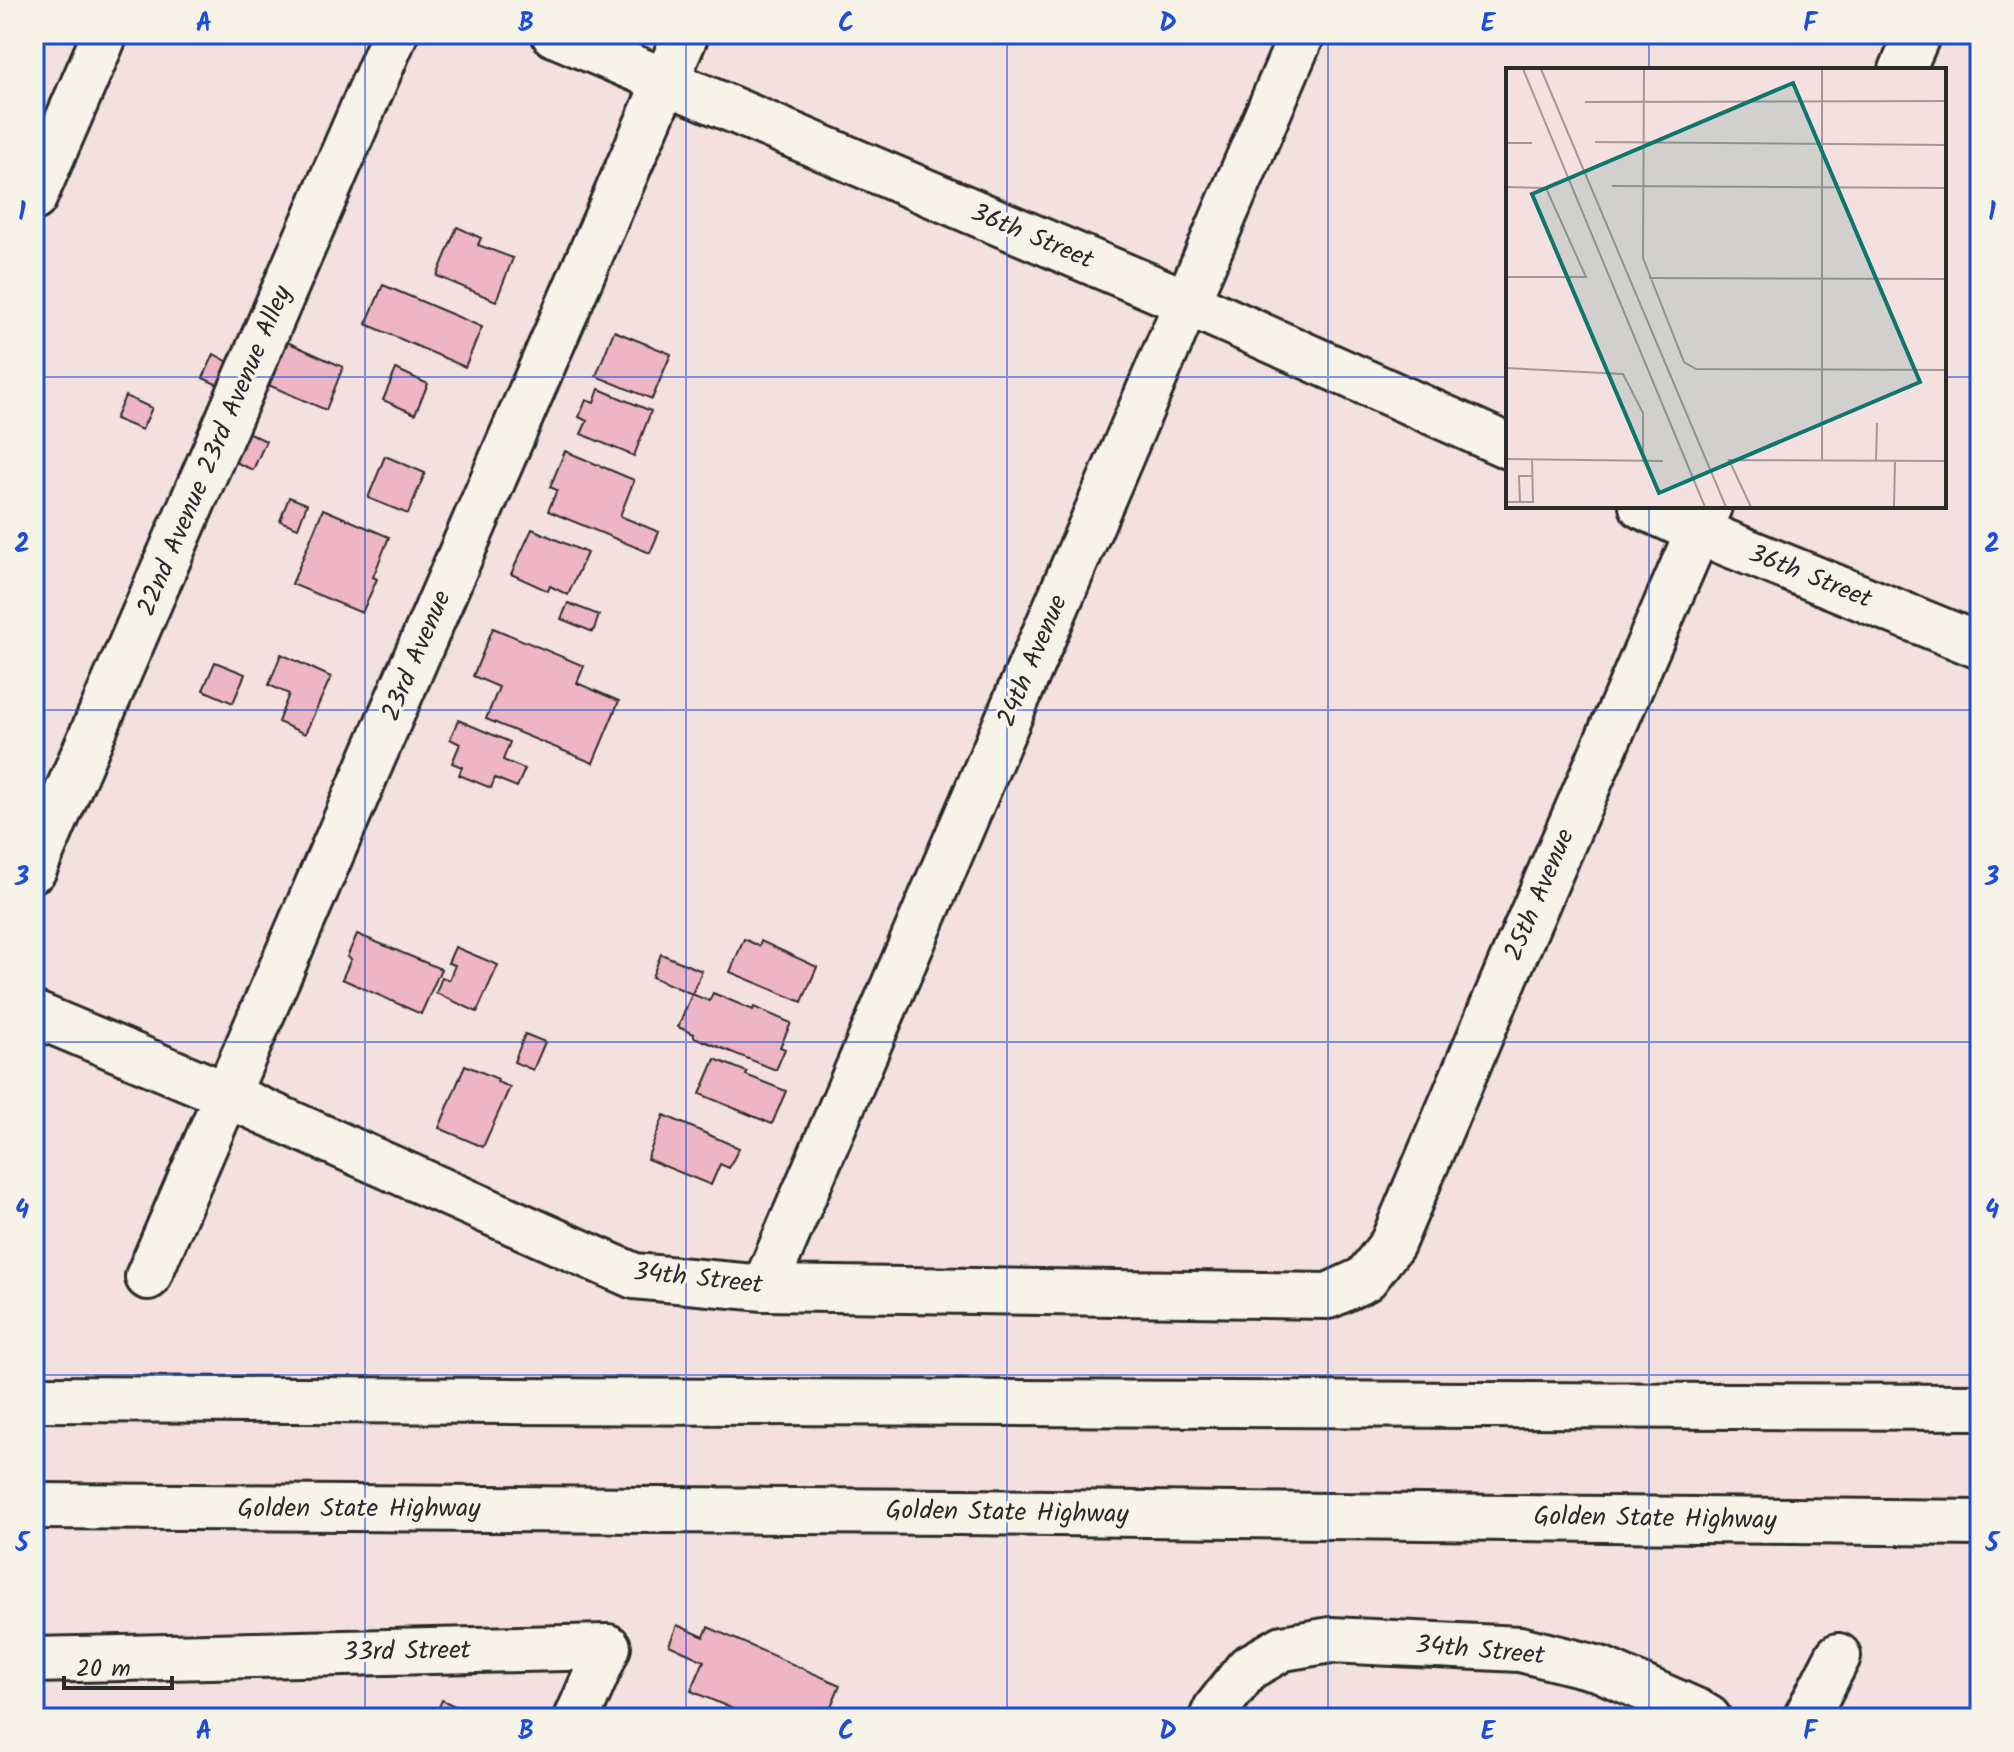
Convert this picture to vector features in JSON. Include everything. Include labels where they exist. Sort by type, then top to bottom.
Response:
[{"type":"main road","points":[[34,198],[105,34]]},
{"type":"main road","name":"22nd Avenue 23rd Avenue Alley","points":[[34,869],[395,34]]},
{"type":"main road","name":"36th Street","points":[[554,34],[1186,302],[1506,445]]},
{"type":"main road","name":"23rd Avenue","points":[[148,1277],[686,34]]},
{"type":"main road","name":"24th Avenue","points":[[764,1288],[1302,34]]},
{"type":"main road","points":[[1903,68],[1918,34]]},
{"type":"main road","name":"36th Street","points":[[1652,508],[1703,518],[1980,646]]},
{"type":"main road","name":"25th Avenue","points":[[1365,1279],[1392,1244],[1703,518]]},
{"type":"main road","name":"34th Street","points":[[34,1014],[227,1095],[634,1276],[764,1288],[1328,1296],[1365,1279]]},
{"type":"main road","points":[[34,1399],[1980,1407]]},
{"type":"main road","name":"Golden State Highway","points":[[34,1506],[1980,1523]]},
{"type":"main road","name":"34th Street","points":[[1212,1718],[1248,1668],[1283,1648],[1331,1640],[1520,1649],[1600,1669],[1708,1718]]},
{"type":"main road","name":"33rd Street","points":[[49,1660],[608,1647],[577,1718]]},
{"type":"main road","points":[[1806,1718],[1838,1656]]},
{"type":"building","points":[[457,227],[481,238],[478,245],[513,258],[496,301],[437,276]]},
{"type":"building","points":[[383,285],[482,327],[465,367],[366,324]]},
{"type":"building","points":[[614,331],[671,354],[652,399],[596,376]]},
{"type":"building","points":[[276,337],[343,367],[326,410],[257,380]]},
{"type":"building","points":[[214,354],[232,364],[222,387],[203,378]]},
{"type":"building","points":[[396,369],[428,384],[415,414],[383,400]]},
{"type":"building","points":[[599,389],[651,411],[634,456],[581,434],[587,421],[579,417],[586,400],[594,403]]},
{"type":"building","points":[[125,396],[152,408],[142,430],[115,419]]},
{"type":"building","points":[[241,429],[266,441],[253,470],[228,459]]},
{"type":"building","points":[[565,451],[634,480],[620,516],[659,532],[650,553],[548,511],[557,490],[550,487]]},
{"type":"building","points":[[385,456],[425,473],[408,514],[368,498]]},
{"type":"building","points":[[289,497],[307,504],[298,528],[280,521]]},
{"type":"building","points":[[323,509],[389,537],[373,577],[377,579],[362,613],[292,584]]},
{"type":"building","points":[[532,529],[587,553],[568,595],[550,586],[548,591],[511,574]]},
{"type":"building","points":[[568,603],[599,615],[593,632],[561,619]]},
{"type":"building","points":[[493,628],[584,666],[577,683],[619,701],[593,763],[486,719],[499,687],[473,676]]},
{"type":"building","points":[[281,654],[331,677],[305,734],[278,722],[289,694],[269,685]]},
{"type":"building","points":[[215,662],[245,674],[233,703],[203,690]]},
{"type":"building","points":[[458,720],[510,742],[503,760],[525,769],[517,787],[495,778],[491,788],[459,775],[462,767],[452,763],[460,744],[450,739]]},
{"type":"building","points":[[357,934],[441,969],[421,1014],[342,979]]},
{"type":"building","points":[[744,939],[759,946],[761,941],[817,967],[802,1002],[730,972]]},
{"type":"building","points":[[455,947],[498,965],[477,1012],[436,993],[442,977],[449,980],[455,965],[448,963]]},
{"type":"building","points":[[661,954],[702,971],[692,994],[652,977]]},
{"type":"building","points":[[713,993],[791,1023],[780,1047],[785,1049],[776,1070],[694,1037],[694,1034],[678,1027],[692,994],[709,1001]]},
{"type":"building","points":[[525,1034],[545,1042],[533,1070],[514,1062]]},
{"type":"building","points":[[715,1059],[786,1091],[772,1124],[700,1094]]},
{"type":"building","points":[[465,1065],[510,1087],[483,1147],[439,1128]]},
{"type":"building","points":[[664,1115],[739,1148],[729,1168],[720,1164],[711,1185],[647,1159]]},
{"type":"building","points":[[677,1625],[704,1637],[708,1627],[840,1685],[826,1718],[754,1718],[691,1691],[704,1661],[669,1645]]},
{"type":"building","points":[[442,1700],[480,1718],[434,1718]]}]
